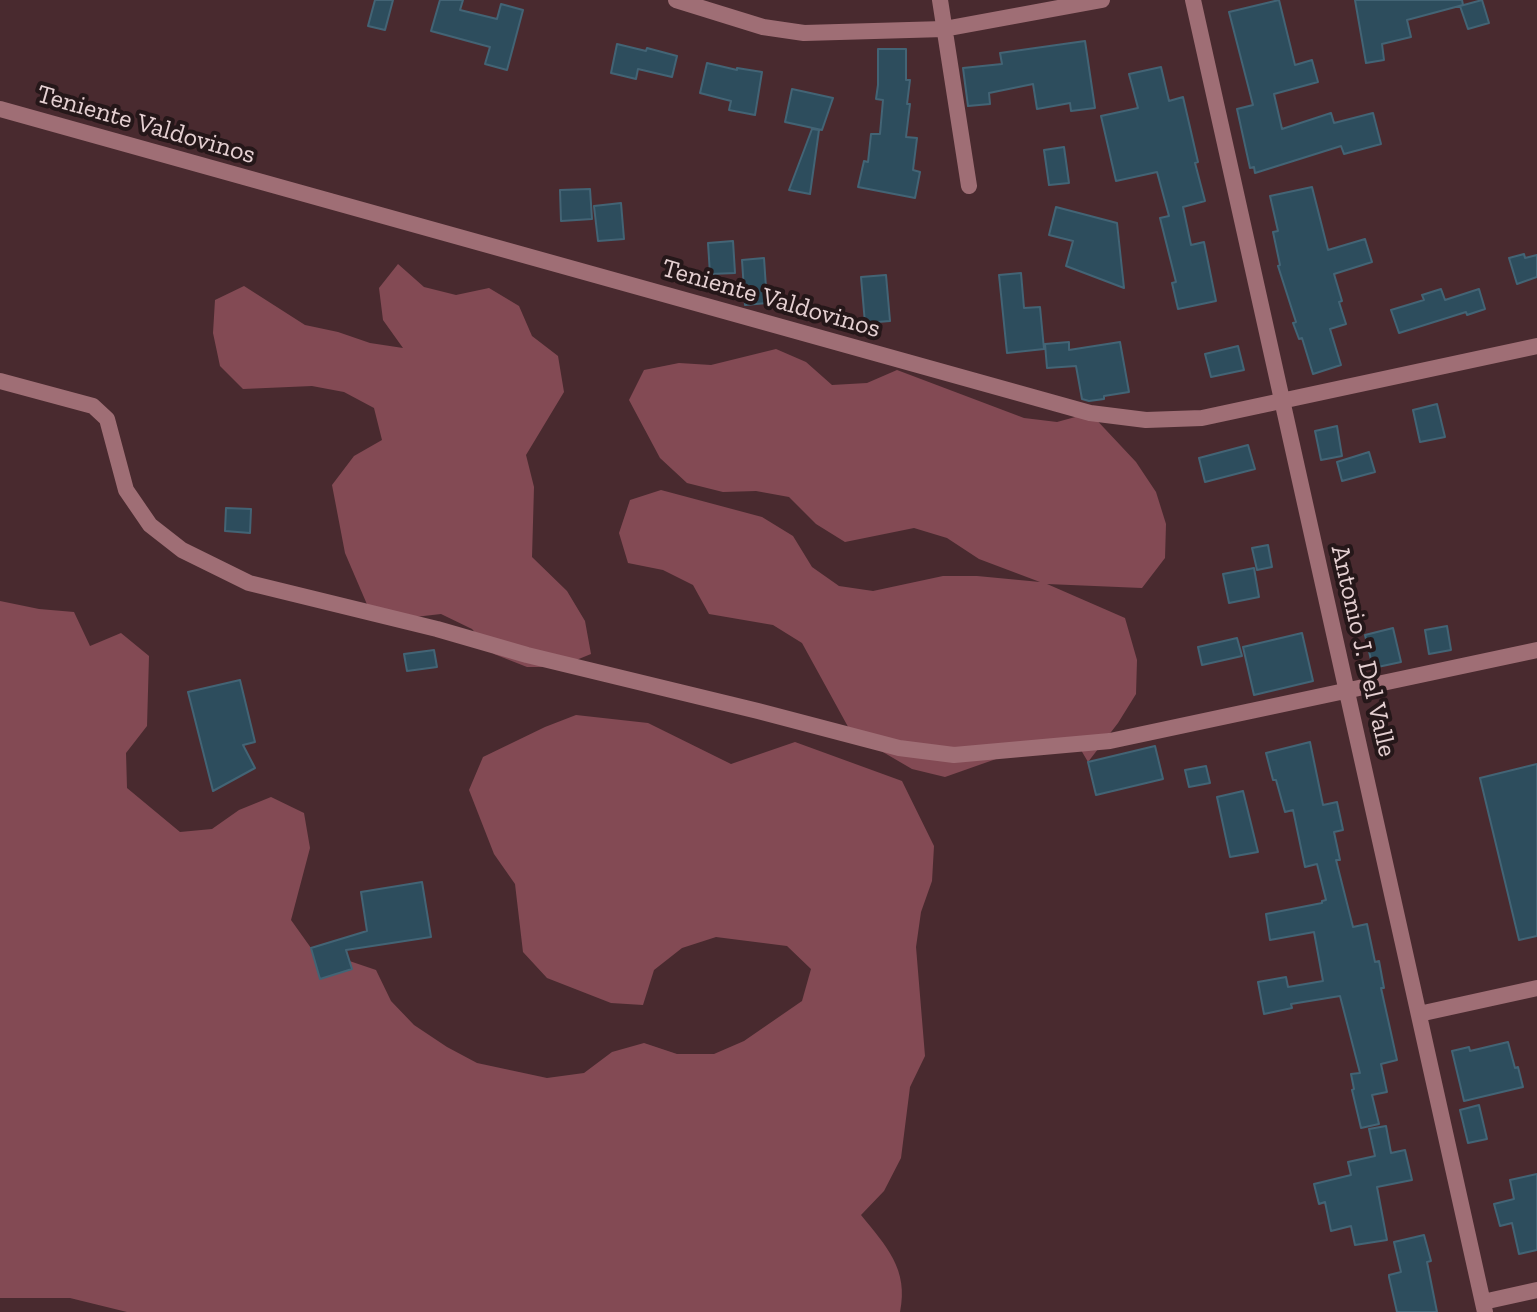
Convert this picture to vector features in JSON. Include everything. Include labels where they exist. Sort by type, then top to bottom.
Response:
[{"type":"street","points":[[676,0],[763,27],[804,33],[944,29],[1102,0]]},
{"type":"street","points":[[940,0],[969,186]]},
{"type":"street","name":"Antonio J. Del Valle","points":[[1193,0],[1484,1307]]},
{"type":"street","name":"Teniente Valdovinos","points":[[0,109],[1090,413],[1146,420],[1202,418],[1537,346]]},
{"type":"street","points":[[0,381],[93,406],[107,419],[126,490],[150,525],[182,550],[249,583],[899,748],[954,755],[1110,741],[1537,650]]},
{"type":"street","points":[[1419,1014],[1537,988]]},
{"type":"street","points":[[1484,1307],[1537,1290]]},
{"type":"shaded area","points":[[398,264],[424,287],[456,295],[489,288],[519,306],[532,336],[558,356],[564,392],[526,455],[534,487],[532,557],[567,591],[585,621],[591,654],[559,667],[527,667],[494,654],[472,629],[441,614],[406,618],[372,616],[345,553],[332,485],[354,456],[382,440],[374,408],[344,392],[312,386],[243,389],[220,366],[213,333],[215,300],[244,286],[305,325],[370,343],[403,348],[383,320],[379,288]]},
{"type":"shaded area","points":[[776,349],[806,362],[832,385],[867,383],[897,370],[1024,418],[1057,422],[1090,413],[1136,462],[1156,492],[1166,524],[1165,558],[1142,588],[1047,584],[1125,618],[1137,660],[1136,694],[1088,762],[1081,750],[1013,753],[945,777],[912,769],[852,734],[802,643],[773,625],[709,614],[693,585],[663,570],[628,563],[619,533],[630,500],[661,490],[762,517],[793,536],[812,567],[839,586],[873,591],[943,576],[1040,582],[979,559],[947,538],[914,528],[845,542],[816,524],[789,497],[756,491],[723,492],[687,483],[660,458],[629,400],[644,370],[679,363],[711,365]]},
{"type":"shaded area","points":[[0,601],[74,612],[90,646],[121,633],[149,656],[147,726],[126,753],[127,788],[180,832],[212,829],[239,810],[271,797],[304,813],[310,848],[291,920],[311,948],[376,970],[391,1001],[414,1025],[447,1047],[477,1063],[547,1078],[584,1073],[612,1052],[644,1043],[677,1054],[714,1054],[744,1041],[802,1001],[811,969],[787,946],[716,937],[682,948],[654,970],[643,1005],[611,1003],[547,978],[523,952],[515,884],[494,854],[469,790],[483,757],[576,715],[648,723],[731,764],[795,742],[902,781],[934,846],[932,881],[921,912],[916,947],[925,1056],[910,1087],[901,1158],[884,1191],[861,1215],[887,1248],[898,1271],[902,1297],[900,1312],[127,1312],[70,1298],[0,1298]]},
{"type":"building","points":[[375,0],[393,0],[385,30],[368,26]]},
{"type":"building","points":[[440,0],[463,0],[460,10],[497,19],[501,4],[523,10],[507,70],[485,64],[490,47],[431,31]]},
{"type":"building","points":[[1279,0],[1295,65],[1312,60],[1318,82],[1274,94],[1282,129],[1331,113],[1334,123],[1373,113],[1381,144],[1344,154],[1341,146],[1255,173],[1254,167],[1250,168],[1237,109],[1253,105],[1229,12]]},
{"type":"building","points":[[1355,0],[1462,0],[1463,5],[1407,20],[1411,37],[1382,44],[1384,60],[1366,63]]},
{"type":"building","points":[[1482,0],[1489,23],[1468,29],[1460,6]]},
{"type":"building","points":[[1085,41],[1095,108],[1071,111],[1070,103],[1037,109],[1033,84],[989,93],[990,104],[968,106],[963,68],[1002,64],[1000,53]]},
{"type":"building","points":[[617,44],[677,56],[672,77],[638,69],[636,79],[611,73]]},
{"type":"building","points":[[878,49],[906,49],[906,80],[910,80],[907,104],[910,104],[906,137],[917,138],[913,170],[920,172],[915,198],[858,187],[864,161],[868,162],[871,134],[880,134],[883,100],[876,99]]},
{"type":"building","points":[[707,63],[762,72],[755,115],[729,110],[731,101],[700,93]]},
{"type":"building","points":[[1161,67],[1169,101],[1183,97],[1205,201],[1183,207],[1191,245],[1204,242],[1216,301],[1178,309],[1172,283],[1176,282],[1160,218],[1169,216],[1157,172],[1116,181],[1101,116],[1138,108],[1129,74]]},
{"type":"building","points":[[792,89],[833,98],[822,130],[785,122]]},
{"type":"building","points":[[812,129],[819,130],[810,194],[789,190]]},
{"type":"building","points":[[1064,147],[1069,183],[1049,185],[1044,150]]},
{"type":"building","points":[[1312,187],[1328,250],[1365,239],[1372,262],[1334,274],[1346,324],[1330,329],[1341,365],[1313,374],[1302,338],[1299,339],[1293,323],[1296,322],[1278,266],[1273,232],[1278,231],[1270,196]]},
{"type":"building","points":[[590,189],[592,219],[561,221],[560,190]]},
{"type":"building","points":[[621,203],[624,239],[598,241],[594,206]]},
{"type":"building","points":[[1056,207],[1117,223],[1124,288],[1066,266],[1073,241],[1049,235]]},
{"type":"building","points":[[733,241],[735,273],[710,274],[708,243]]},
{"type":"building","points":[[1524,254],[1525,258],[1537,255],[1537,277],[1517,284],[1509,258]]},
{"type":"building","points":[[764,258],[767,303],[745,305],[742,260]]},
{"type":"building","points":[[1021,273],[1024,308],[1040,307],[1044,349],[1007,353],[999,275]]},
{"type":"building","points":[[886,275],[890,321],[865,323],[861,277]]},
{"type":"building","points":[[1441,289],[1445,300],[1479,289],[1485,309],[1399,333],[1391,310],[1424,300],[1422,295]]},
{"type":"building","points":[[1069,342],[1069,350],[1120,342],[1129,392],[1104,396],[1104,399],[1082,399],[1076,366],[1047,368],[1045,344]]},
{"type":"building","points":[[1238,346],[1244,370],[1211,377],[1205,354]]},
{"type":"building","points":[[1437,404],[1445,437],[1420,442],[1413,410]]},
{"type":"building","points":[[1337,426],[1342,456],[1321,460],[1315,431]]},
{"type":"building","points":[[1248,445],[1255,469],[1205,482],[1199,458]]},
{"type":"building","points":[[1369,452],[1375,472],[1342,481],[1337,462]]},
{"type":"building","points":[[226,508],[251,509],[250,533],[225,531]]},
{"type":"building","points":[[1268,545],[1272,567],[1257,570],[1252,548]]},
{"type":"building","points":[[1254,568],[1259,597],[1229,603],[1223,574]]},
{"type":"building","points":[[1447,626],[1451,650],[1429,654],[1425,630]]},
{"type":"building","points":[[1393,628],[1401,662],[1373,668],[1365,635]]},
{"type":"building","points":[[1302,633],[1313,681],[1254,695],[1243,647]]},
{"type":"building","points":[[1237,638],[1242,656],[1202,665],[1198,647]]},
{"type":"building","points":[[434,650],[437,667],[407,671],[404,654]]},
{"type":"building","points":[[240,680],[255,742],[243,745],[255,768],[213,791],[188,692]]},
{"type":"building","points":[[1310,742],[1323,805],[1337,802],[1343,830],[1334,832],[1340,860],[1336,860],[1353,927],[1367,924],[1375,962],[1379,961],[1384,988],[1381,988],[1397,1060],[1381,1064],[1387,1092],[1372,1095],[1379,1124],[1361,1128],[1351,1074],[1360,1073],[1340,996],[1291,1004],[1292,1008],[1264,1014],[1258,982],[1286,977],[1288,987],[1323,981],[1314,932],[1270,940],[1266,914],[1326,900],[1317,864],[1305,867],[1293,810],[1285,812],[1266,753]]},
{"type":"building","points":[[1155,746],[1163,779],[1096,795],[1088,762]]},
{"type":"building","points":[[1537,764],[1537,936],[1519,940],[1480,778]]},
{"type":"building","points":[[1206,766],[1210,783],[1189,787],[1185,770]]},
{"type":"building","points":[[1243,791],[1258,852],[1230,857],[1217,797]]},
{"type":"building","points":[[422,882],[431,937],[346,950],[352,969],[320,979],[311,948],[367,931],[361,892]]},
{"type":"building","points":[[1508,1042],[1523,1087],[1464,1101],[1452,1051],[1469,1047],[1470,1051]]},
{"type":"building","points":[[1479,1105],[1487,1139],[1468,1143],[1460,1110]]},
{"type":"building","points":[[1386,1126],[1391,1153],[1405,1150],[1412,1180],[1377,1187],[1387,1240],[1355,1245],[1351,1226],[1331,1231],[1325,1202],[1319,1204],[1314,1184],[1351,1175],[1348,1162],[1375,1156],[1369,1129]]},
{"type":"building","points":[[1537,1174],[1537,1250],[1519,1254],[1512,1223],[1500,1226],[1494,1204],[1514,1199],[1510,1180]]},
{"type":"building","points":[[1424,1235],[1431,1261],[1427,1262],[1437,1312],[1397,1312],[1389,1277],[1401,1272],[1394,1242]]}]
